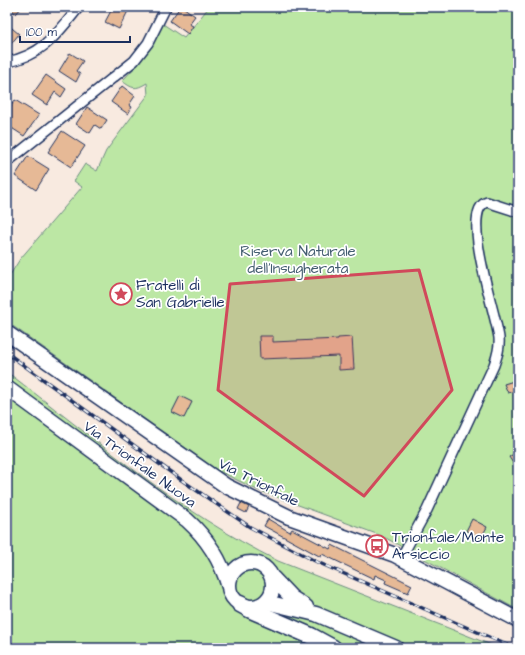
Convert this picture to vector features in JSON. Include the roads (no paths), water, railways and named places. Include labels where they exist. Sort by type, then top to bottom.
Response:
[{"type":"highway","points":[[240,604],[311,636],[333,648]]},
{"type":"main road","name":"Via Trionfale","points":[[7,333],[226,486],[289,517],[401,558],[518,620]]},
{"type":"main road","name":"Via Trionfale Nuova","points":[[7,388],[187,520],[210,545],[222,568],[229,587]]},
{"type":"main road","points":[[316,614],[292,598],[273,578],[269,571],[257,563],[246,563],[239,566],[232,574],[229,587],[231,594],[240,604],[253,607],[266,602],[316,614],[396,648]]},
{"type":"main road","points":[[266,602],[273,590],[273,578]]},
{"type":"street","points":[[7,62],[28,56],[42,48],[79,7]]},
{"type":"street","points":[[7,162],[134,61],[148,43],[166,7]]},
{"type":"street","points":[[401,558],[431,501],[498,354],[498,334],[481,259],[476,222],[478,211],[483,204],[487,202],[518,212]]},
{"type":"railway","points":[[7,353],[180,479],[250,527],[317,562],[514,648]]},
{"type":"place","name":"Fratelli di San Gabrielle","points":[[121,294]]},
{"type":"place","name":"Trionfale/Monte Arsiccio","points":[[377,546]]},
{"type":"park label","name":"Riserva Naturale dell'Insugherata","points":[[298,260]]}]
